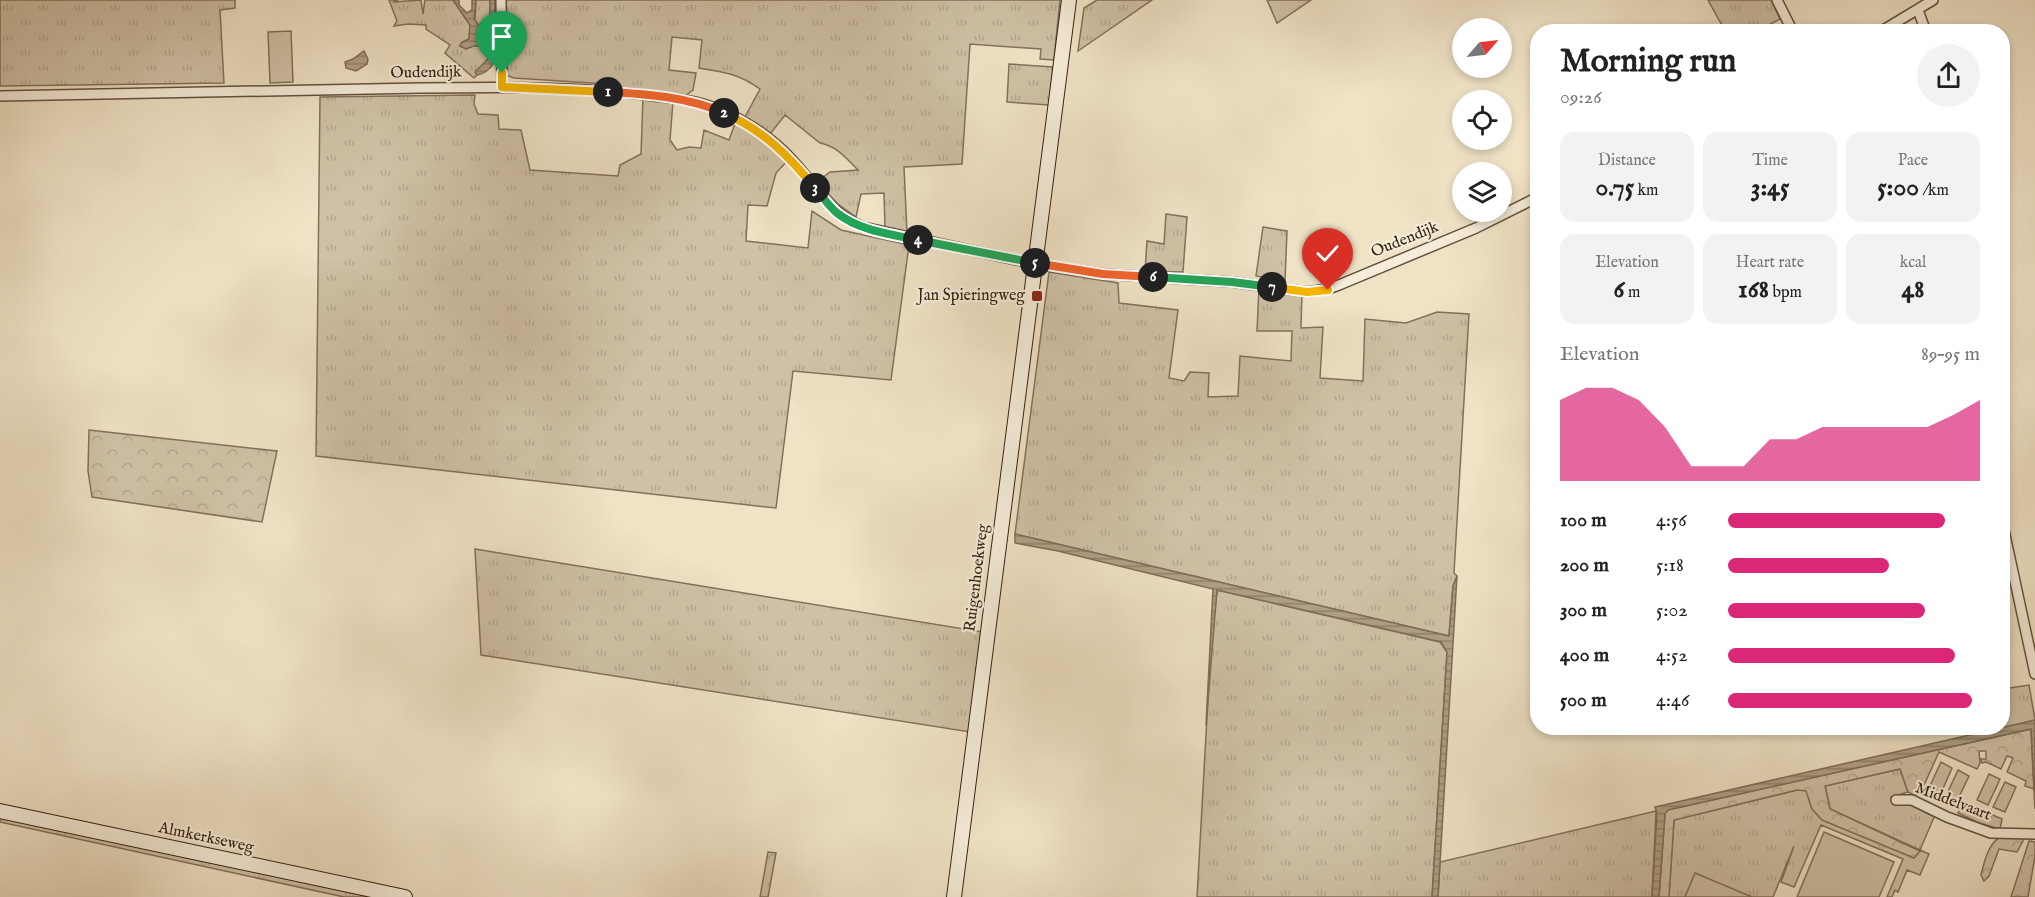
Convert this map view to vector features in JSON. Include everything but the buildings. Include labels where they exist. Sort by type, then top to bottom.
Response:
[{"type":"street","points":[[501,0],[502,87]]},
{"type":"street","points":[[1035,264],[1069,0]]},
{"type":"street","points":[[1778,0],[1789,24]]},
{"type":"street","points":[[1894,24],[1933,0]]},
{"type":"street","points":[[1918,10],[1923,24]]},
{"type":"street","name":"Oudendijk","points":[[0,96],[502,87],[630,93],[703,104],[735,117],[768,137],[794,162],[836,212],[849,221],[884,233],[1035,264],[1103,274],[1232,282],[1307,292],[1328,290],[1476,228],[1530,201]]},
{"type":"street","name":"Ruigenhoekweg","points":[[954,897],[1035,264]]},
{"type":"street","points":[[2010,558],[2035,674]]},
{"type":"street","name":"Middelvaart","points":[[1896,800],[1912,800],[1947,817],[1991,833],[2035,834]]},
{"type":"street","name":"Almkerkseweg","points":[[0,811],[405,897]]},
{"type":"green space","points":[[0,0],[235,0],[235,8],[220,10],[224,83],[0,86]]},
{"type":"green space","points":[[389,0],[398,0],[393,2],[421,0],[423,14],[425,0],[453,0],[470,25],[469,39],[462,42],[460,46],[466,49],[490,39],[488,57],[476,71],[477,75],[474,78],[445,53],[450,45],[426,29],[426,25],[394,26],[397,21]]},
{"type":"green space","points":[[476,0],[490,0],[490,36],[486,35],[475,21]]},
{"type":"green space","points":[[504,0],[1060,0],[1054,60],[1040,59],[1041,49],[970,44],[962,164],[904,167],[907,233],[885,228],[884,193],[861,194],[856,217],[838,204],[817,182],[830,172],[858,170],[837,150],[820,143],[785,115],[770,134],[745,117],[760,89],[731,74],[699,68],[702,40],[672,37],[669,70],[696,73],[693,90],[685,96],[618,89],[615,85],[607,84],[514,78],[508,76],[506,68]]},
{"type":"green space","points":[[1097,0],[1152,0],[1078,51],[1084,8]]},
{"type":"green space","points":[[1267,0],[1311,0],[1277,23]]},
{"type":"green space","points":[[1708,0],[1771,0],[1780,19],[1771,24],[1721,24]]},
{"type":"green space","points":[[291,31],[293,82],[270,83],[268,32]]},
{"type":"green space","points":[[1009,64],[1053,67],[1049,105],[1007,102]]},
{"type":"green space","points":[[475,95],[474,104],[478,114],[498,115],[499,129],[521,130],[530,170],[618,176],[620,165],[641,154],[643,97],[673,101],[670,140],[677,150],[689,147],[701,148],[704,130],[729,140],[736,121],[763,138],[788,160],[776,173],[767,206],[748,205],[746,241],[808,248],[812,211],[841,230],[909,245],[891,380],[793,371],[776,508],[316,456],[320,97]]},
{"type":"green space","points":[[1166,214],[1187,217],[1183,272],[1145,271],[1147,241],[1164,244]]},
{"type":"green space","points":[[1263,227],[1287,231],[1285,281],[1256,276]]},
{"type":"green space","points":[[1049,272],[1118,283],[1119,303],[1178,310],[1169,378],[1184,381],[1190,372],[1209,373],[1208,397],[1238,396],[1240,356],[1291,361],[1292,331],[1257,331],[1259,287],[1302,293],[1301,328],[1323,327],[1320,378],[1363,381],[1365,319],[1406,323],[1437,312],[1469,314],[1454,573],[1457,576],[1453,586],[1449,636],[1015,534]]},
{"type":"green space","points":[[89,430],[277,451],[262,522],[92,497],[88,471]]},
{"type":"green space","points":[[475,549],[983,632],[970,732],[481,655]]},
{"type":"green space","points":[[1217,590],[1440,642],[1447,652],[1432,897],[1197,897],[1211,645]]},
{"type":"green space","points":[[2029,685],[2035,720],[2010,726],[2010,688]]},
{"type":"green space","points":[[2031,729],[2034,789],[2025,786],[2026,781],[2007,772],[2013,758],[2007,756],[2001,769],[1986,762],[1982,763],[1981,759],[1986,759],[1986,751],[1979,751],[1980,763],[1977,769],[1939,752],[1920,794],[1914,795],[1908,792],[1900,769],[1825,786],[1830,809],[1920,851],[1914,858],[1822,820],[1812,809],[1806,791],[1797,790],[1674,820],[1669,897],[1659,897],[1667,810]]},
{"type":"green space","points":[[1941,762],[1952,768],[1941,793],[1929,788]]},
{"type":"green space","points":[[1900,769],[1908,792],[1891,797],[1893,804],[1912,805],[1935,815],[1920,850],[1830,809],[1825,786]]},
{"type":"green space","points":[[1958,770],[1969,776],[1957,801],[1946,796]]},
{"type":"green space","points":[[1989,774],[2000,779],[1988,805],[1977,800]]},
{"type":"green space","points":[[2005,782],[2016,787],[2005,812],[1993,807]]},
{"type":"green space","points":[[1797,790],[1807,792],[1812,809],[1914,858],[1920,850],[1929,854],[1920,875],[1907,870],[1898,892],[1895,890],[1892,897],[1887,897],[1903,859],[1821,825],[1794,887],[1781,882],[1794,846],[1773,897],[1669,897],[1674,820]]},
{"type":"green space","points":[[1963,802],[2002,819],[2000,829],[1979,823],[1958,813]]},
{"type":"green space","points":[[1656,811],[1652,897],[1438,897],[1440,862]]},
{"type":"green space","points":[[0,817],[371,897],[344,897],[0,822]]},
{"type":"green space","points":[[1824,832],[1894,862],[1879,897],[1797,897]]},
{"type":"green space","points":[[2000,837],[2022,837],[2023,841],[2017,852],[1999,849],[1989,876],[1984,881],[1981,875],[1987,854],[1992,844]]},
{"type":"green space","points":[[2029,841],[2035,842],[2035,856],[2028,897],[2011,897]]},
{"type":"green space","points":[[768,852],[776,853],[768,897],[760,897]]},
{"type":"green space","points":[[1695,873],[1752,897],[1685,897]]},
{"type":"shaded area","points":[[453,0],[459,0],[459,5],[467,13],[472,10],[472,0],[476,0],[474,19],[487,36],[490,35],[490,0],[495,0],[494,62],[482,74],[477,75],[475,72],[489,58],[490,39],[466,49],[460,46],[469,39],[470,25]]},
{"type":"shaded area","points":[[364,51],[368,59],[367,64],[356,71],[346,68],[345,62]]},
{"type":"shaded area","points":[[1015,534],[1449,636],[1453,586],[1457,576],[1438,897],[1432,897],[1447,652],[1441,642],[1217,590],[1206,725],[1213,589],[1058,551],[1015,543]]},
{"type":"shaded area","points":[[2035,720],[2035,809],[2031,729],[2010,734],[2010,726]]},
{"type":"shaded area","points":[[1969,735],[2004,735],[1668,810],[1665,814],[1659,897],[1652,897],[1657,813],[1655,807]]},
{"type":"place","name":"Jan Spieringweg","points":[[1037,296]]},
{"type":"route","points":[[502,73],[502,87],[630,93],[681,99],[703,104],[735,117],[768,137],[781,149],[836,212],[849,221],[884,233],[1035,264],[1103,274],[1232,282],[1307,292],[1328,290]]}]
